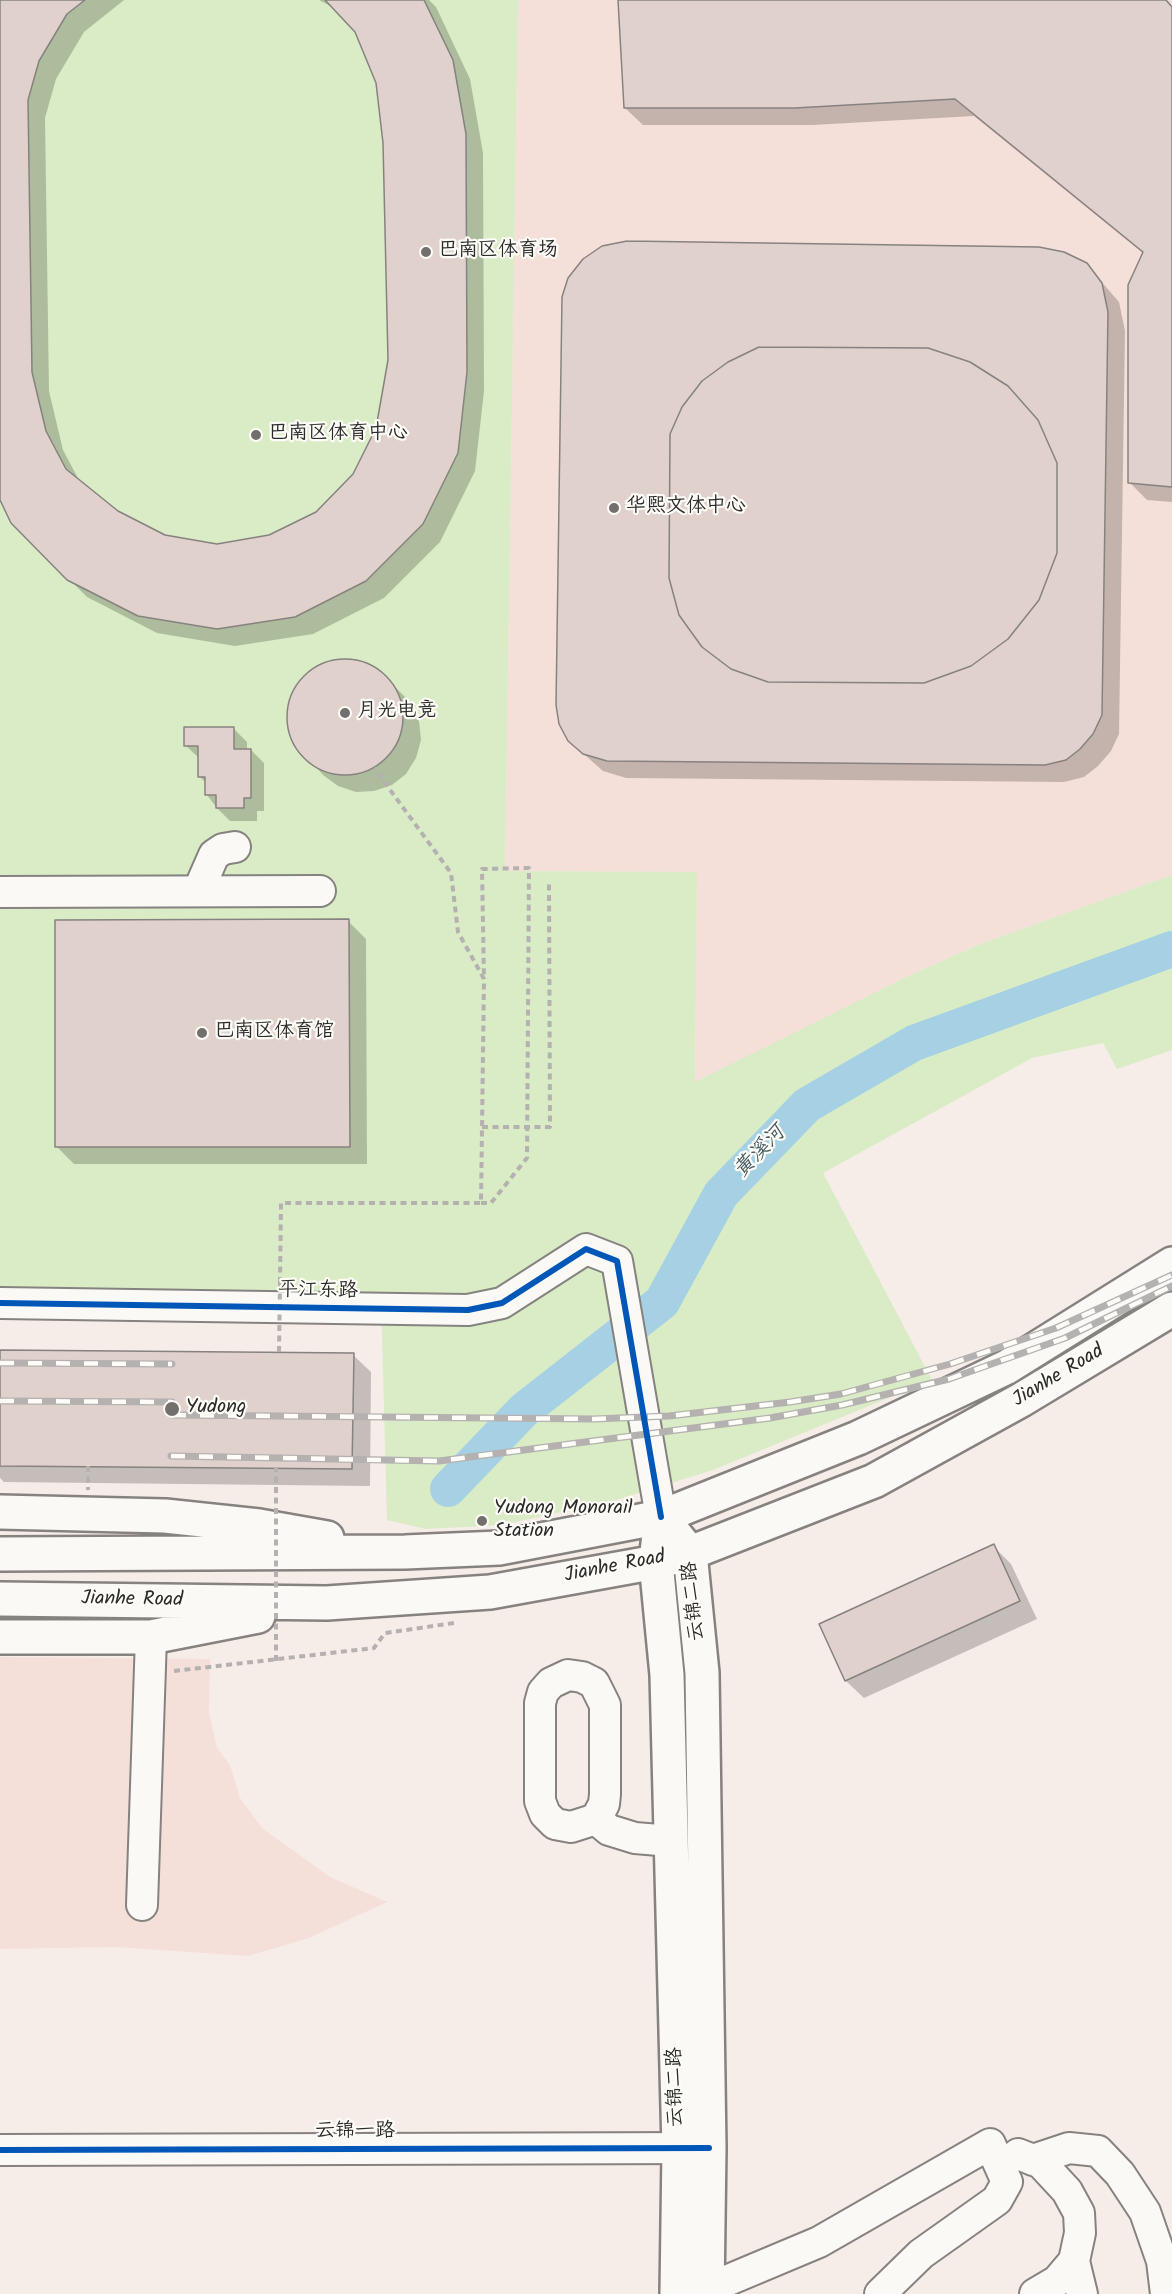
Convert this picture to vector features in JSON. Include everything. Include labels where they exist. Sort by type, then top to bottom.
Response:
[{"type":"main road","name":"Jianhe Road","points":[[0,1554],[405,1552],[499,1548],[661,1517],[858,1438],[1007,1366],[1172,1264]]},
{"type":"main road","name":"Jianhe Road","points":[[0,1599],[327,1603],[490,1592],[656,1562],[690,1553],[874,1481],[1021,1401],[1172,1309]]},
{"type":"main road","points":[[0,1512],[165,1516],[259,1526],[405,1552]]},
{"type":"main road","name":"云锦二路","points":[[661,1517],[690,1553],[702,1673],[694,2148],[697,2292]]},
{"type":"main road","name":"云锦二路","points":[[661,1517],[656,1562],[667,1675],[671,1841],[694,2148]]},
{"type":"main road","points":[[0,1637],[151,1637],[327,1603]]},
{"type":"street","points":[[202,891],[203,880],[214,855],[223,849],[235,847]]},
{"type":"street","points":[[0,892],[320,891]]},
{"type":"street","name":"平江东路","points":[[0,1303],[468,1311],[502,1303],[586,1249],[617,1261],[661,1517]]},
{"type":"street","points":[[142,1905],[151,1637]]},
{"type":"street","points":[[568,1675],[582,1677],[594,1683],[605,1706],[605,1794],[604,1804],[596,1819],[571,1827],[555,1824],[545,1814],[540,1801],[540,1704],[543,1692],[551,1683],[568,1675]]},
{"type":"street","points":[[596,1819],[609,1830],[635,1838],[671,1841]]},
{"type":"street","points":[[990,2144],[1041,2163],[1067,2192],[1079,2213],[1080,2233],[1074,2261],[1082,2294]]},
{"type":"street","points":[[697,2292],[819,2242],[990,2144]]},
{"type":"street","points":[[880,2294],[921,2254],[997,2200],[1007,2182],[990,2144]]},
{"type":"street","name":"云锦一路","points":[[0,2150],[694,2148]]},
{"type":"street","points":[[1033,2160],[1069,2148],[1098,2151],[1120,2174],[1144,2212],[1162,2261],[1166,2294]]},
{"type":"street","points":[[1035,2294],[1057,2281],[1074,2261]]},
{"type":"path","points":[[374,768],[451,873],[458,932],[484,980]]},
{"type":"path","points":[[279,1352],[280,1203],[481,1203],[490,1203],[527,1158],[529,868],[482,869],[484,980],[481,1203]]},
{"type":"path","points":[[482,1127],[550,1127],[549,884]]},
{"type":"path","points":[[276,1468],[276,1661]]},
{"type":"path","points":[[185,1670],[374,1648],[385,1633],[454,1623]]},
{"type":"shaded area","name":"华熙文体中心","points":[[518,0],[1172,0],[1172,875],[980,944],[906,977],[695,1083],[697,872],[505,871]]},
{"type":"shaded area","points":[[0,1657],[210,1659],[209,1713],[217,1748],[230,1765],[240,1798],[262,1828],[330,1877],[387,1902],[309,1938],[248,1956],[116,1947],[0,1949]]},
{"type":"green space","name":"巴南区体育中心","points":[[0,0],[518,0],[505,871],[697,872],[695,1082],[906,977],[980,944],[1172,875],[1172,1050],[1117,1069],[1103,1043],[1032,1058],[823,1173],[932,1380],[713,1470],[616,1500],[502,1525],[426,1529],[387,1520],[381,1296],[0,1289]]},
{"type":"building","name":"巴南区体育场","points":[[0,0],[85,0],[67,14],[39,61],[28,100],[32,372],[46,431],[66,469],[118,511],[165,535],[217,544],[269,535],[316,512],[353,474],[376,428],[388,360],[383,143],[376,83],[355,32],[325,0],[424,0],[453,60],[466,134],[467,372],[458,453],[423,524],[366,581],[295,617],[217,629],[138,616],[67,580],[11,523],[0,500]]},
{"type":"building","points":[[618,0],[1166,0],[1172,7],[1172,487],[1128,483],[1128,285],[1143,252],[955,99],[795,108],[624,108]]},
{"type":"building","name":"华熙文体中心","points":[[627,241],[1039,247],[1064,252],[1087,263],[1102,283],[1108,312],[1102,715],[1093,734],[1080,749],[1066,760],[1045,765],[607,761],[583,754],[568,741],[559,724],[556,705],[562,297],[568,278],[583,259],[602,246]],"holes":[[[759,347],[928,348],[970,362],[1008,386],[1038,420],[1057,463],[1057,553],[1039,600],[1008,639],[971,666],[924,683],[768,682],[731,669],[702,647],[679,615],[669,578],[670,434],[682,407],[702,381],[728,362]]]},
{"type":"building","name":"华熙文体中心","points":[[759,347],[928,348],[970,362],[1008,386],[1038,420],[1057,463],[1057,553],[1039,600],[1008,639],[971,666],[924,683],[768,682],[731,669],[702,647],[679,615],[669,578],[670,434],[682,407],[702,381],[728,362]]},
{"type":"building","name":"月光电竞","points":[[345,659],[367,663],[386,676],[399,695],[403,717],[399,739],[386,758],[367,771],[345,775],[323,771],[304,758],[291,739],[287,717],[291,695],[304,676],[323,663]]},
{"type":"building","points":[[184,727],[234,727],[234,749],[251,749],[251,798],[244,798],[244,808],[216,808],[216,795],[205,795],[205,777],[198,777],[198,746],[184,746]]},
{"type":"building","name":"巴南区体育馆","points":[[349,919],[350,1147],[55,1147],[55,920]]},
{"type":"building","points":[[0,1350],[354,1353],[352,1469],[0,1466]]},
{"type":"building","points":[[994,1544],[1020,1601],[845,1681],[819,1624]]},
{"type":"waterway","name":"黄溪河","points":[[448,1489],[524,1410],[662,1302],[721,1194],[807,1105],[914,1043],[1172,949]]},
{"type":"railway","points":[[172,1415],[594,1419],[669,1416],[790,1402],[841,1394],[950,1364],[1056,1328],[1172,1275]]},
{"type":"railway","points":[[171,1456],[439,1461],[770,1418],[842,1405],[949,1379],[1065,1338],[1172,1286]]},
{"type":"railway","points":[[0,1363],[172,1364]]},
{"type":"railway","points":[[0,1401],[172,1402]]},
{"type":"cycle path","points":[[0,1303],[468,1310],[502,1303],[586,1249],[617,1261],[661,1517]]},
{"type":"cycle path","points":[[0,2150],[709,2148]]},
{"type":"place","name":"巴南区体育场","points":[[426,252]]},
{"type":"place","name":"巴南区体育中心","points":[[256,435]]},
{"type":"place","name":"华熙文体中心","points":[[614,508]]},
{"type":"place","name":"月光电竞","points":[[345,713]]},
{"type":"place","name":"巴南区体育馆","points":[[202,1033]]},
{"type":"place","name":"Yudong","points":[[172,1409]]},
{"type":"place","name":"Yudong Monorail Station","points":[[482,1521]]}]
